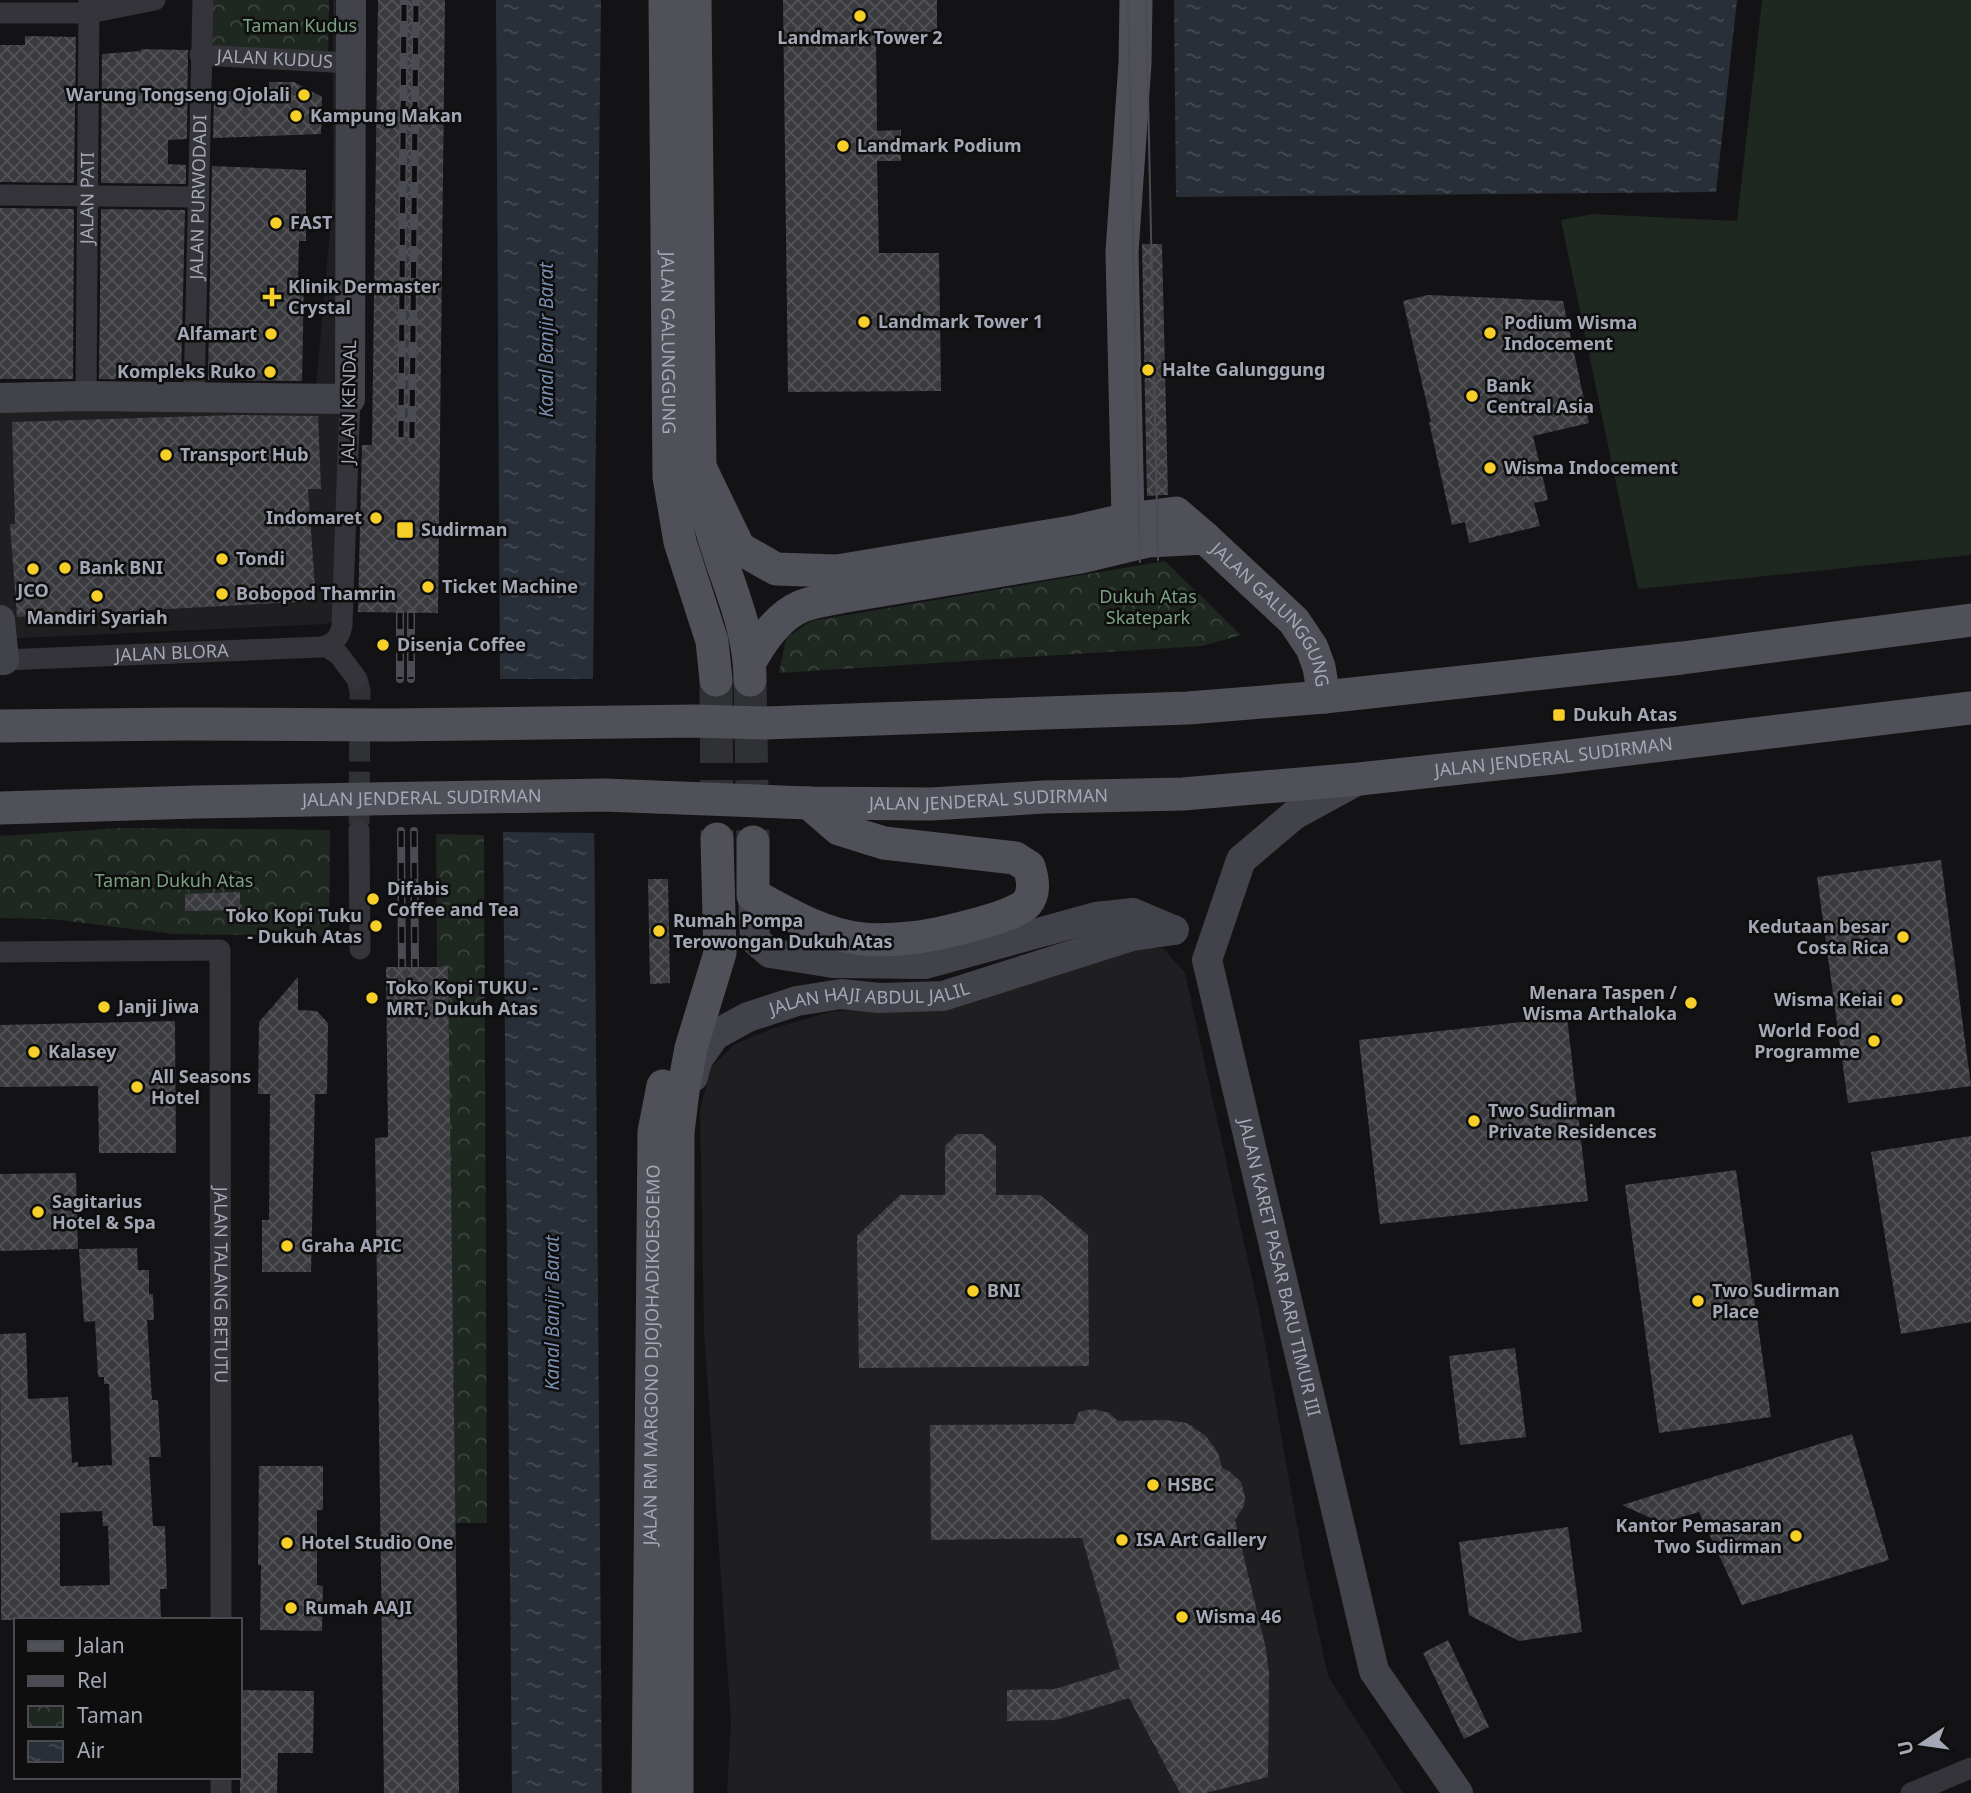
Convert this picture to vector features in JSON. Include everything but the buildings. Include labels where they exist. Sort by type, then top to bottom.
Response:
[{"type":"main road","name":"JALAN GALUNGGUNG","points":[[665,0],[669,477],[680,542],[712,641],[716,680]]},
{"type":"main road","name":"JALAN GALUNGGUNG","points":[[695,0],[700,467],[709,522],[745,627],[750,671],[770,631],[802,606],[840,597],[1081,557],[1131,531],[1176,513],[1294,621],[1312,648],[1319,667],[1324,697]]},
{"type":"main road","points":[[1131,531],[1122,252],[1135,74],[1136,0]]},
{"type":"main road","name":"JALAN GALUNGGUNG","points":[[700,467],[739,548],[776,569],[837,572],[1072,532],[1131,531]]},
{"type":"main road","points":[[0,726],[683,721],[765,723],[1188,708],[1324,697],[1682,659],[1971,620]]},
{"type":"main road","name":"JALAN JENDERAL SUDIRMAN","points":[[0,808],[604,795],[809,803],[931,804],[1044,797],[1183,794],[1359,779],[1971,708]]},
{"type":"main road","points":[[753,842],[753,895],[825,930],[857,939],[914,938],[1010,914],[1022,907],[1030,896],[1033,884],[1029,867],[1015,858],[884,843],[839,829],[809,803]]},
{"type":"main road","points":[[717,839],[720,916]]},
{"type":"main road","name":"JALAN RM MARGONO DJOJOHADIKOESOEMO","points":[[677,1793],[678,1132],[682,1091],[691,1048],[720,954],[720,916]]},
{"type":"main road","name":"JALAN RM MARGONO DJOJOHADIKOESOEMO","points":[[648,1793],[654,1132],[666,1066],[720,916]]},
{"type":"street","points":[[0,13],[155,0]]},
{"type":"street","name":"JALAN PURWODADI","points":[[194,397],[203,0]]},
{"type":"street","name":"JALAN KENDAL","points":[[333,640],[342,625],[350,399],[351,0]]},
{"type":"street","name":"JALAN PATI","points":[[86,396],[89,6]]},
{"type":"street","name":"JALAN KUDUS","points":[[200,55],[351,62]]},
{"type":"street","points":[[0,195],[197,197]]},
{"type":"street","points":[[0,398],[86,396],[350,399]]},
{"type":"street","points":[[0,620],[2,660]]},
{"type":"street","points":[[333,640],[339,655],[358,679]]},
{"type":"street","name":"JALAN BLORA","points":[[2,660],[333,640]]},
{"type":"street","points":[[1207,960],[1241,860],[1294,816],[1359,779]]},
{"type":"street","points":[[359,830],[360,949]]},
{"type":"street","name":"JALAN HAJI ABDUL JALIL","points":[[753,895],[755,940],[770,953],[833,963],[925,964],[1096,917],[1133,913],[1174,930],[1207,960]]},
{"type":"street","name":"JALAN HAJI ABDUL JALIL","points":[[654,1174],[678,1132],[698,1059],[715,1035],[747,1017],[797,1000],[841,994],[880,998],[943,996],[1132,936],[1174,930]]},
{"type":"street","name":"JALAN TALANG BETUTU","points":[[0,952],[220,950],[221,1618]]},
{"type":"street","name":"JALAN KARET PASAR BARU TIMUR III","points":[[1207,960],[1374,1671],[1458,1793]]},
{"type":"street","points":[[1910,1793],[1971,1769]]},
{"type":"shaded area","points":[[333,0],[355,0],[336,620],[326,624],[0,639],[0,400],[315,400],[333,196]]},
{"type":"shaded area","points":[[1140,945],[1164,949],[1185,973],[1261,1320],[1305,1570],[1328,1676],[1403,1793],[727,1793],[731,1722],[704,1332],[700,1109],[712,1066],[735,1044],[774,1028],[830,1012],[931,1003]]},
{"type":"green space","name":"Taman Kudus","points":[[210,0],[329,0],[328,54],[209,50]]},
{"type":"green space","points":[[1762,0],[1971,0],[1971,555],[1638,589],[1561,220],[1593,214],[1737,221]]},
{"type":"green space","name":"Dukuh Atas Skatepark","points":[[1165,561],[1241,635],[1202,646],[779,673],[786,638],[811,621]]},
{"type":"green space","name":"Taman Dukuh Atas","points":[[121,828],[330,830],[329,936],[174,934],[51,919],[0,918],[0,836]]},
{"type":"green space","points":[[436,834],[484,835],[487,1523],[455,1523],[448,967],[437,967]]},
{"type":"water","name":"Kanal Banjir Barat","points":[[496,0],[601,0],[593,679],[602,1793],[512,1793]]},
{"type":"water","points":[[1174,0],[1737,0],[1716,192],[1176,197]]},
{"type":"pier","points":[[496,679],[597,679],[598,833],[500,832]]},
{"type":"tunnel","points":[[357,679],[360,691],[359,830]]},
{"type":"tunnel","points":[[716,680],[717,839]]},
{"type":"tunnel","points":[[750,680],[753,842]]},
{"type":"tram line","points":[[1128,0],[1140,562]]},
{"type":"tram line","points":[[1146,0],[1158,560]]},
{"type":"railway","points":[[401,437],[404,0]]},
{"type":"railway","points":[[412,438],[416,0]]},
{"type":"railway","points":[[400,613],[400,679]]},
{"type":"railway","points":[[411,613],[411,679]]},
{"type":"railway","points":[[401,831],[402,967]]},
{"type":"railway","points":[[414,831],[415,967]]},
{"type":"place","name":"Landmark Tower 2","points":[[860,16]]},
{"type":"place","name":"Warung Tongseng Ojolali","points":[[304,95]]},
{"type":"place","name":"Kampung Makan","points":[[296,116]]},
{"type":"place","name":"Landmark Podium","points":[[843,146]]},
{"type":"place","name":"FAST","points":[[276,223]]},
{"type":"place","name":"Klinik Dermaster Crystal","points":[[272,297]]},
{"type":"place","name":"Landmark Tower 1","points":[[864,322]]},
{"type":"place","name":"Podium Wisma Indocement","points":[[1490,333]]},
{"type":"place","name":"Alfamart","points":[[271,334]]},
{"type":"place","name":"Halte Galunggung","points":[[1148,370]]},
{"type":"place","name":"Kompleks Ruko","points":[[270,372]]},
{"type":"place","name":"Bank Central Asia","points":[[1472,396]]},
{"type":"place","name":"Transport Hub","points":[[166,455]]},
{"type":"place","name":"Wisma Indocement","points":[[1490,468]]},
{"type":"place","name":"Indomaret","points":[[376,518]]},
{"type":"place","name":"Sudirman","points":[[405,530]]},
{"type":"place","name":"Tondi","points":[[222,559]]},
{"type":"place","name":"Bank BNI","points":[[65,568]]},
{"type":"place","name":"JCO","points":[[33,569]]},
{"type":"place","name":"Ticket Machine","points":[[428,587]]},
{"type":"place","name":"Bobopod Thamrin","points":[[222,594]]},
{"type":"place","name":"Mandiri Syariah","points":[[97,596]]},
{"type":"place","name":"Disenja Coffee","points":[[383,645]]},
{"type":"place","name":"Dukuh Atas","points":[[1559,715]]},
{"type":"place","name":"Difabis Coffee and Tea","points":[[373,899]]},
{"type":"place","name":"Toko Kopi Tuku - Dukuh Atas","points":[[376,926]]},
{"type":"place","name":"Rumah Pompa Terowongan Dukuh Atas","points":[[659,931]]},
{"type":"place","name":"Kedutaan besar Costa Rica","points":[[1903,937]]},
{"type":"place","name":"Toko Kopi TUKU - MRT, Dukuh Atas","points":[[372,998]]},
{"type":"place","name":"Wisma Keiai","points":[[1897,1000]]},
{"type":"place","name":"Menara Taspen / Wisma Arthaloka","points":[[1691,1003]]},
{"type":"place","name":"Janji Jiwa","points":[[104,1007]]},
{"type":"place","name":"World Food Programme","points":[[1874,1041]]},
{"type":"place","name":"Kalasey","points":[[34,1052]]},
{"type":"place","name":"All Seasons Hotel","points":[[137,1087]]},
{"type":"place","name":"Two Sudirman Private Residences","points":[[1474,1121]]},
{"type":"place","name":"Sagitarius Hotel & Spa","points":[[38,1212]]},
{"type":"place","name":"Graha APIC","points":[[287,1246]]},
{"type":"place","name":"BNI","points":[[973,1291]]},
{"type":"place","name":"Two Sudirman Place","points":[[1698,1301]]},
{"type":"place","name":"HSBC","points":[[1153,1485]]},
{"type":"place","name":"Kantor Pemasaran Two Sudirman","points":[[1796,1536]]},
{"type":"place","name":"ISA Art Gallery","points":[[1122,1540]]},
{"type":"place","name":"Hotel Studio One","points":[[287,1543]]},
{"type":"place","name":"Rumah AAJI","points":[[291,1608]]},
{"type":"place","name":"Wisma 46","points":[[1182,1617]]}]
